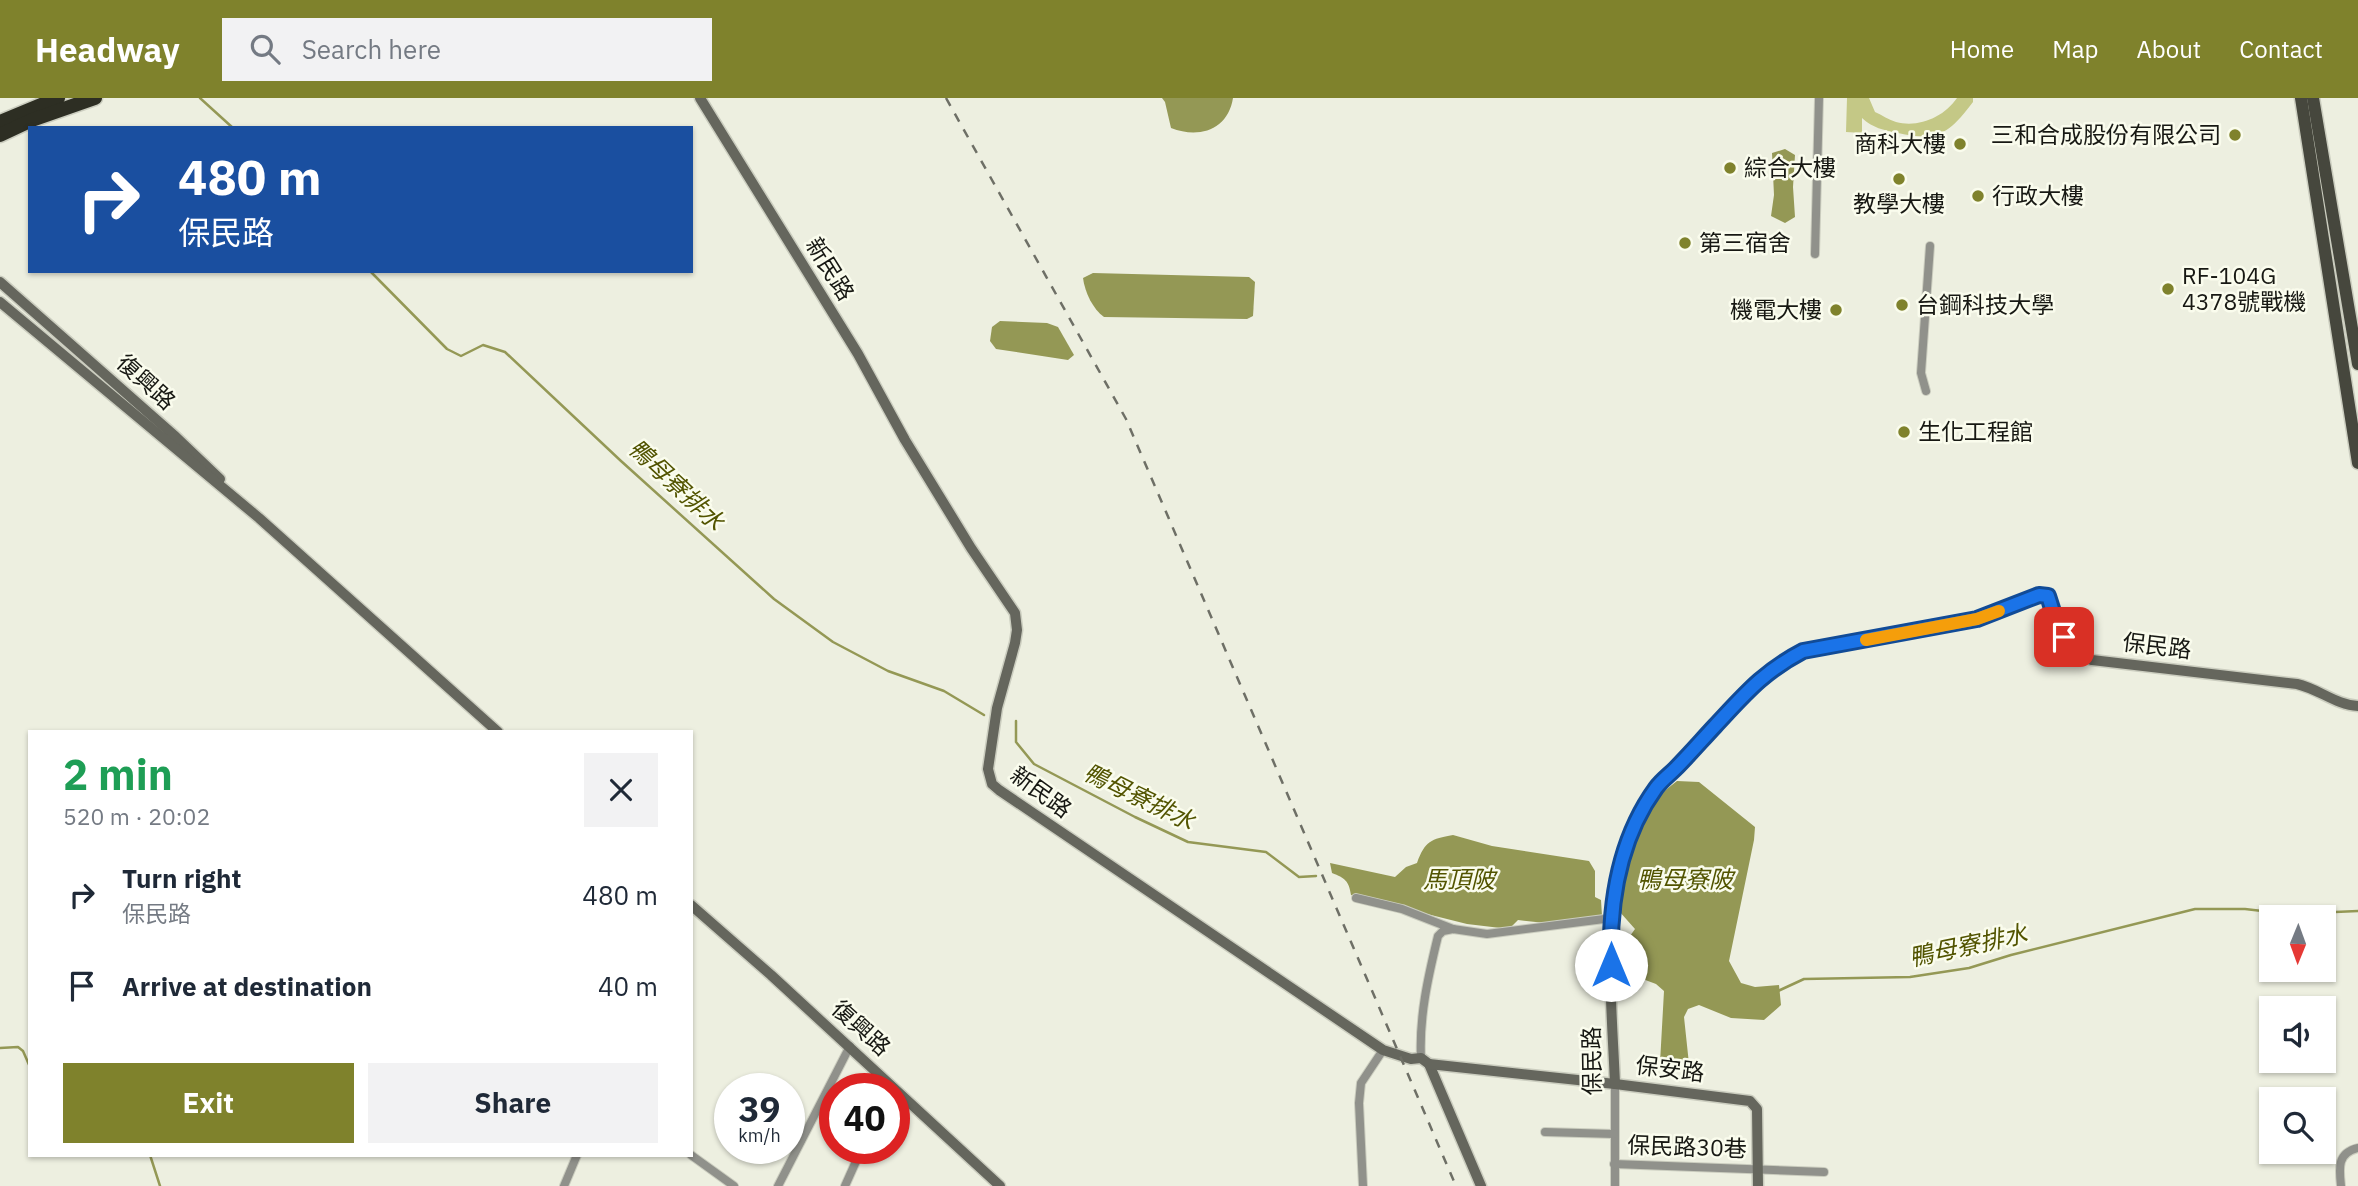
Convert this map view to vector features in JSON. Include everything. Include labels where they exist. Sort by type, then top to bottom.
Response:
[{"type":"highway","points":[[0,122],[58,98]]},
{"type":"highway","points":[[0,135],[32,120],[95,98]]},
{"type":"main road","points":[[2301,98],[2358,463]]},
{"type":"main road","points":[[2314,98],[2358,361]]},
{"type":"street","name":"新民路","points":[[700,98],[845,333],[905,440],[971,548],[1015,613],[1015,643],[997,709],[988,769],[992,783],[1103,862],[1383,1050],[1425,1061]]},
{"type":"street","points":[[1815,254],[1819,98]]},
{"type":"street","points":[[1926,391],[1921,373],[1930,246]]},
{"type":"street","name":"復興路","points":[[0,282],[201,460],[259,519]]},
{"type":"street","name":"復興路","points":[[0,302],[259,519],[496,730]]},
{"type":"street","points":[[2339,344],[2356,338]]},
{"type":"street","points":[[2342,363],[2358,361]]},
{"type":"street","name":"保民路","points":[[1615,1186],[1610,940],[1622,856],[1633,827],[1658,785],[1758,680],[1778,664],[1803,651],[1977,619],[2039,595],[2048,596],[2056,621],[2073,653],[2092,660],[2297,684],[2312,687],[2347,706],[2358,706]]},
{"type":"street","points":[[1356,898],[1402,909],[1453,929],[1488,934],[1612,918]]},
{"type":"street","name":"復興路","points":[[693,907],[878,1073]]},
{"type":"street","points":[[1453,929],[1443,931],[1438,936],[1419,1032],[1425,1061],[1481,1186]]},
{"type":"street","points":[[778,1186],[850,1046]]},
{"type":"street","points":[[1363,1186],[1359,1103],[1361,1083],[1383,1050]]},
{"type":"street","name":"保安路","points":[[1425,1061],[1750,1101],[1758,1109],[1758,1186]]},
{"type":"street","name":"復興路","points":[[910,1103],[1000,1186]]},
{"type":"street","points":[[1545,1132],[1614,1134]]},
{"type":"street","points":[[2341,1186],[2339,1168],[2343,1155],[2358,1148]]},
{"type":"street","points":[[693,1156],[734,1186]]},
{"type":"street","points":[[564,1186],[576,1157]]},
{"type":"street","points":[[845,1186],[855,1164]]},
{"type":"street","name":"保民路30巷","points":[[1614,1164],[1758,1170]]},
{"type":"street","points":[[1758,1170],[1824,1172]]},
{"type":"shaded area","points":[[1847,98],[1869,98],[1875,112],[1893,121],[1905,123],[1922,122],[1938,116],[1957,98],[1973,98],[1973,102],[1957,122],[1941,133],[1933,136],[1911,136],[1883,130],[1862,118],[1862,133],[1846,132]]},
{"type":"water","points":[[1162,98],[1233,98],[1230,109],[1219,124],[1202,132],[1192,132],[1171,128]]},
{"type":"water","points":[[1785,149],[1795,155],[1795,217],[1785,223],[1771,216],[1774,195],[1772,153]]},
{"type":"water","points":[[1093,273],[1249,277],[1255,282],[1253,316],[1247,319],[1104,317],[1093,305],[1084,284],[1083,278]]},
{"type":"water","points":[[1000,321],[1047,323],[1058,327],[1074,355],[1068,360],[996,349],[990,341],[992,327]]},
{"type":"water","name":"鴨母寮陂","points":[[1677,781],[1699,782],[1755,827],[1729,961],[1741,983],[1755,987],[1779,985],[1781,1005],[1764,1020],[1731,1018],[1699,1005],[1688,1009],[1684,1017],[1689,1064],[1683,1071],[1667,1072],[1660,1063],[1664,991],[1656,984],[1640,978],[1631,983],[1625,997],[1618,999],[1621,938],[1630,936],[1635,929],[1619,911],[1628,853],[1658,796]]},
{"type":"water","name":"馬頂陂","points":[[1453,835],[1492,846],[1589,861],[1595,871],[1595,897],[1601,900],[1602,916],[1545,923],[1518,920],[1509,929],[1467,924],[1351,895],[1346,881],[1332,873],[1330,863],[1395,877],[1406,867],[1417,863],[1430,842]]},
{"type":"waterway","name":"鴨母寮排水","points":[[200,98],[231,126]]},
{"type":"waterway","name":"鴨母寮排水","points":[[372,273],[447,349],[461,356],[483,345],[505,352],[774,599],[833,642],[888,671],[944,691],[984,715]]},
{"type":"waterway","name":"鴨母寮排水","points":[[1016,721],[1016,742],[1034,764],[1135,817],[1188,842],[1266,852],[1299,877],[1316,876]]},
{"type":"waterway","name":"鴨母寮排水","points":[[1778,991],[1804,979],[1910,977],[1969,968],[2195,909],[2245,909],[2289,914],[2358,911]]},
{"type":"waterway","points":[[0,1048],[18,1047],[28,1062]]},
{"type":"waterway","points":[[151,1157],[160,1186]]},
{"type":"railway","points":[[946,98],[1126,419],[1456,1186]]},
{"type":"slow traffic","points":[[1866,640],[1977,619],[1999,611]]},
{"type":"place","name":"三和合成股份有限公司","points":[[2235,135]]},
{"type":"place","name":"商科大樓","points":[[1960,144]]},
{"type":"place","name":"綜合大樓","points":[[1730,168]]},
{"type":"place","name":"教學大樓","points":[[1899,179]]},
{"type":"place","name":"行政大樓","points":[[1978,196]]},
{"type":"place","name":"第三宿舍","points":[[1685,243]]},
{"type":"place","name":"RF-104G 4378號戰機","points":[[2168,289]]},
{"type":"place","name":"台鋼科技大學","points":[[1902,305]]},
{"type":"place","name":"機電大樓","points":[[1836,310]]},
{"type":"place","name":"生化工程館","points":[[1904,432]]},
{"type":"route","points":[[1611,965],[1610,940],[1622,856],[1643,808],[1658,785],[1758,680],[1778,664],[1803,651],[1977,619],[2039,595],[2048,596],[2064,637]]}]
